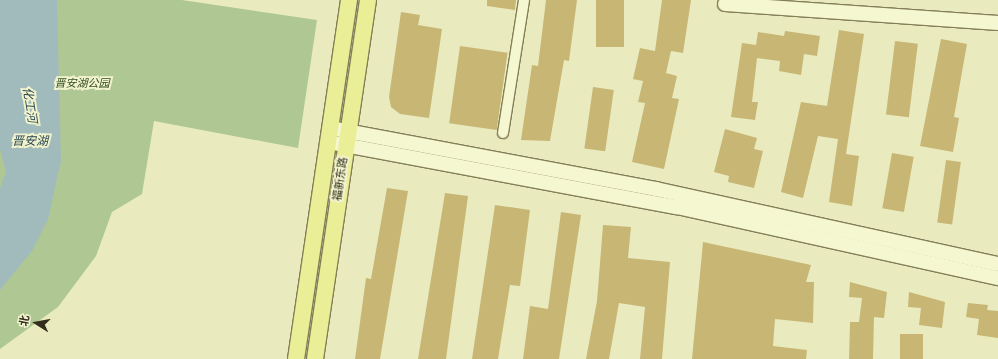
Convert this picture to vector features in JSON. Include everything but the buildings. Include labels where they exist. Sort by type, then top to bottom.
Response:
[{"type":"main road","name":"福新东路","points":[[296,359],[349,0]]},
{"type":"main road","name":"福新东路","points":[[315,359],[346,138],[368,0]]},
{"type":"main road","points":[[725,4],[998,23]]},
{"type":"main road","points":[[329,135],[656,189],[998,264]]},
{"type":"main road","points":[[346,138],[677,207],[998,278]]},
{"type":"street","points":[[503,133],[524,0]]},
{"type":"green space","name":"晋安湖公园","points":[[0,0],[182,0],[317,20],[298,148],[154,121],[142,194],[112,212],[96,256],[58,307],[0,349]]},
{"type":"water","name":"晋安湖","points":[[0,0],[57,0],[61,161],[48,219],[32,251],[0,290],[0,188],[6,172],[0,149]]},
{"type":"water label","name":"化工河","points":[[30,105]]}]
